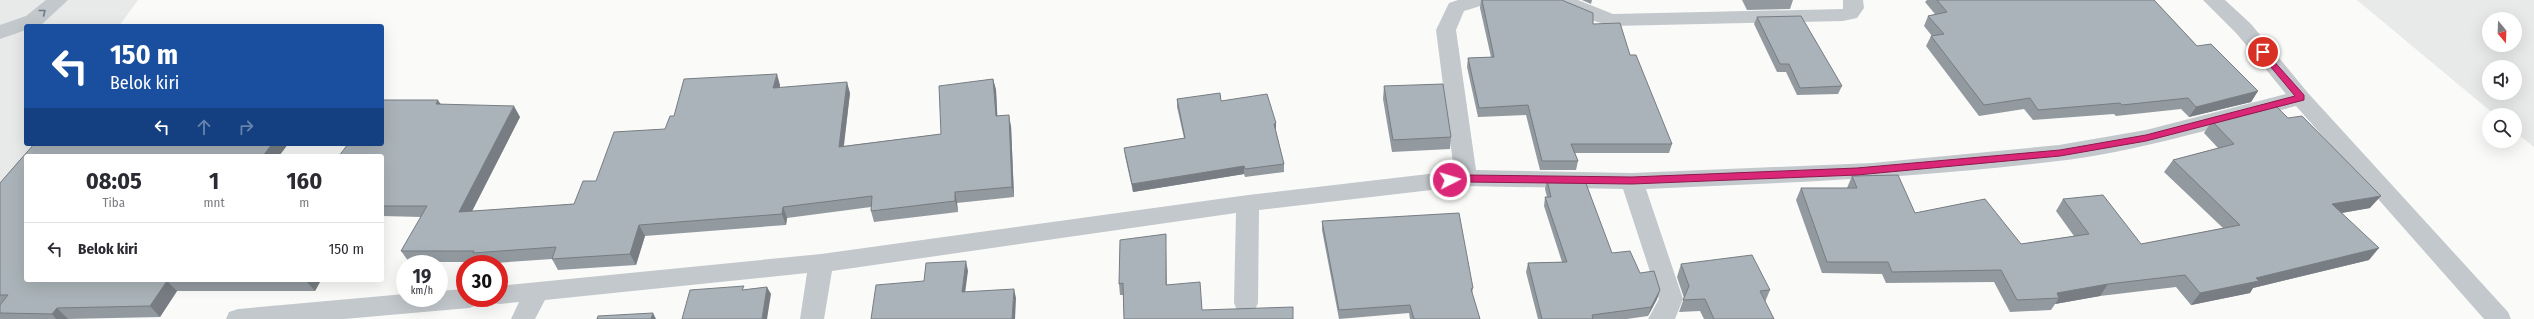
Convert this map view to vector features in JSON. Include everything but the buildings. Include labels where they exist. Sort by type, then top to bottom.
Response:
[{"type":"street","points":[[0,32],[33,21],[58,0]]},
{"type":"street","points":[[1466,178],[1446,30],[1456,8],[1473,0],[1480,0]]},
{"type":"street","points":[[1562,0],[1593,14],[1612,20],[1843,15],[1850,13],[1854,8],[1853,0]]},
{"type":"street","points":[[2213,0],[2244,29],[2301,98],[2500,319]]},
{"type":"street","points":[[508,294],[821,263],[1248,203],[1466,178],[1632,181],[1872,171],[2060,153],[2146,138],[2301,98]]},
{"type":"street","points":[[1632,181],[1671,299],[1665,315],[1660,319]]},
{"type":"street","points":[[1246,303],[1248,203]]},
{"type":"street","points":[[812,319],[821,263]]},
{"type":"street","points":[[523,319],[537,292]]},
{"type":"street","points":[[238,319],[456,299]]},
{"type":"shaded area","points":[[0,0],[138,0],[120,24],[24,24],[24,146],[30,146],[0,186]]},
{"type":"shaded area","points":[[2357,0],[2534,0],[2534,147],[2522,138],[2522,108],[2487,108]]},
{"type":"route","points":[[1450,180],[1466,178],[1632,181],[1872,171],[2060,153],[2146,138],[2301,98],[2263,52]]}]
